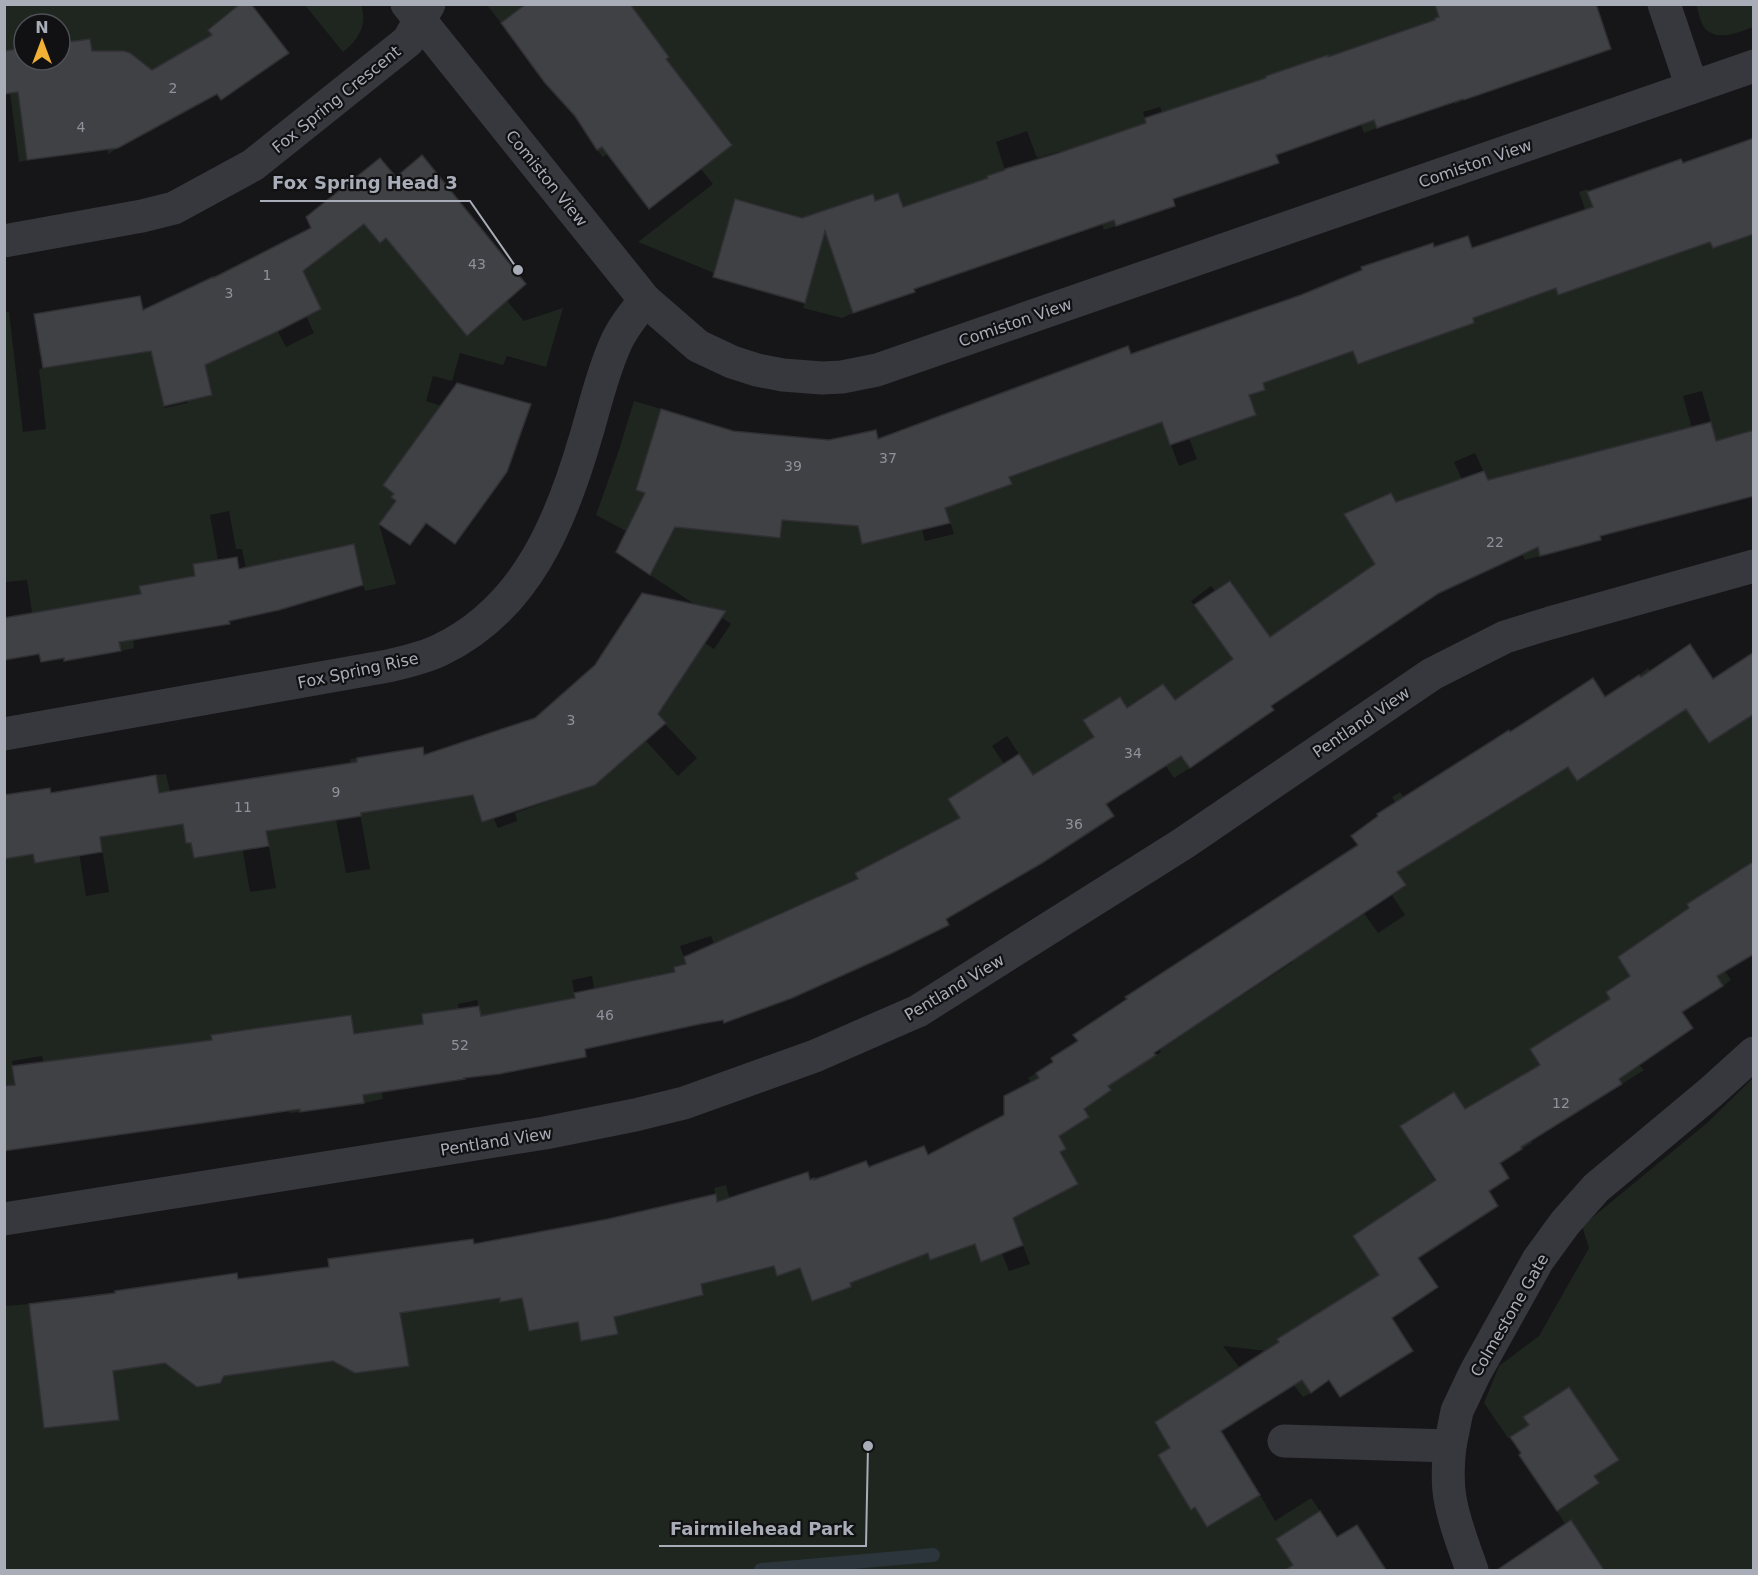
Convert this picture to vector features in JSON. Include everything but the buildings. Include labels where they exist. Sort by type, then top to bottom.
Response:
[{"type":"street","points":[[1664,4],[1692,87]]},
{"type":"street","name":"Comiston View","points":[[418,10],[645,300],[698,346],[732,362],[783,375],[822,378],[842,377],[877,370],[1754,66]]},
{"type":"street","name":"Fox Spring Crescent","points":[[4,241],[174,208],[253,165],[408,41],[418,10]]},
{"type":"street","name":"Fox Spring Rise","points":[[4,734],[388,666],[438,651],[456,642],[500,609],[518,587],[552,533],[575,475],[602,381],[615,346],[645,300]]},
{"type":"street","name":"Pentland View","points":[[4,1219],[545,1134],[684,1102],[815,1056],[918,1011],[1184,843],[1432,674],[1516,634],[1754,566]]},
{"type":"street","name":"Colmestone Gate","points":[[1472,1570],[1450,1500],[1448,1472],[1450,1446],[1457,1411],[1475,1373],[1538,1260],[1565,1223],[1596,1188],[1754,1053]]},
{"type":"street","points":[[1284,1441],[1450,1446]]},
{"type":"shaded area","points":[[1435,4],[1439,17],[1435,19],[1464,100],[1455,104],[1434,38],[1383,38],[1350,50],[1377,128],[1364,133],[1361,125],[1353,127],[1327,55],[1266,77],[1291,149],[1276,155],[1266,127],[1191,193],[1160,107],[1143,112],[1146,123],[1087,143],[1116,226],[1104,230],[1090,187],[1073,193],[1058,152],[1037,158],[1027,131],[996,142],[1005,170],[987,176],[992,190],[947,192],[913,203],[939,281],[928,285],[898,193],[875,201],[872,194],[840,205],[846,223],[825,230],[853,313],[842,318],[803,308],[815,266],[797,216],[736,199],[714,273],[638,242],[713,184],[701,169],[732,144],[702,106],[683,121],[613,162],[607,154],[603,157],[597,150],[665,99],[606,5]]},
{"type":"shaded area","points":[[4,5],[240,5],[208,30],[234,64],[260,72],[235,90],[215,62],[186,51],[144,74],[128,53],[112,52],[136,138],[108,154],[90,39],[72,42],[72,12],[12,12],[12,72],[72,72],[72,66],[73,74],[21,110],[27,160],[19,162],[5,53]]},
{"type":"shaded area","points":[[305,5],[361,5],[363,19],[360,32],[343,52]]},
{"type":"shaded area","points":[[487,5],[526,5],[501,23]]},
{"type":"shaded area","points":[[1696,5],[1753,5],[1753,27],[1728,35],[1709,32],[1703,25]]},
{"type":"shaded area","points":[[1587,189],[1616,274],[1705,227],[1713,248],[1753,234],[1753,430],[1716,441],[1702,391],[1683,396],[1703,468],[1685,473],[1696,511],[1693,512],[1672,432],[1609,448],[1630,528],[1620,531],[1612,500],[1558,476],[1554,462],[1518,472],[1540,556],[1525,560],[1475,453],[1454,462],[1475,508],[1396,502],[1391,493],[1344,514],[1406,614],[1352,580],[1270,637],[1230,581],[1215,591],[1211,586],[1191,601],[1233,659],[1175,700],[1163,684],[1141,699],[1190,768],[1174,778],[1120,697],[1083,720],[1093,737],[1047,766],[1037,781],[1007,736],[992,746],[1004,764],[948,799],[966,828],[945,840],[981,899],[972,904],[931,833],[855,873],[896,952],[866,965],[833,890],[770,918],[802,993],[767,1007],[745,943],[717,952],[711,936],[680,946],[686,963],[674,967],[684,1000],[666,1003],[660,975],[594,989],[592,976],[572,980],[575,998],[481,1016],[477,1000],[458,1004],[459,1009],[422,1014],[423,1024],[376,1052],[383,1099],[364,1103],[288,1025],[300,1112],[289,1113],[282,1070],[250,1029],[211,1034],[213,1053],[145,1048],[80,1057],[91,1139],[60,1143],[42,1056],[12,1061],[15,1085],[5,1086],[5,859],[33,854],[35,863],[61,859],[78,846],[86,896],[109,892],[100,837],[164,827],[156,775],[166,774],[170,791],[178,790],[187,843],[240,834],[250,892],[276,888],[257,778],[264,777],[273,830],[336,820],[346,873],[370,869],[350,759],[357,758],[366,812],[432,802],[445,748],[456,744],[482,822],[494,819],[498,828],[517,821],[515,813],[563,796],[545,743],[556,733],[599,782],[646,741],[678,776],[697,758],[600,655],[606,648],[672,692],[705,643],[714,649],[731,624],[706,607],[696,605],[650,575],[664,547],[596,515],[634,401],[661,409],[636,490],[698,510],[715,531],[779,538],[782,520],[854,507],[863,544],[922,530],[925,541],[954,534],[939,490],[981,473],[989,493],[1012,484],[980,400],[998,394],[1023,468],[1050,462],[1103,443],[1155,402],[1179,466],[1197,459],[1154,345],[1166,341],[1189,406],[1222,427],[1256,415],[1249,395],[1265,390],[1259,370],[1283,376],[1336,357],[1313,290],[1330,285],[1358,364],[1414,345],[1403,314],[1415,291],[1401,252],[1408,250],[1438,336],[1474,323],[1470,309],[1512,304],[1556,288],[1558,295],[1600,281],[1577,213],[1585,209],[1579,192]]},
{"type":"shaded area","points":[[420,210],[493,284],[524,321],[563,308],[546,367],[507,356],[503,365],[460,353],[452,381],[433,376],[426,401],[447,408],[413,444],[383,485],[394,494],[392,498],[426,523],[419,533],[388,512],[379,524],[396,584],[365,591],[354,544],[246,568],[242,549],[236,549],[229,511],[210,515],[218,560],[193,564],[195,576],[139,586],[148,637],[133,641],[134,648],[121,651],[112,599],[56,609],[34,625],[27,580],[5,582],[4,312],[9,312],[23,432],[46,429],[39,369],[43,368],[151,351],[164,408],[187,403],[204,363],[213,361],[277,330],[286,347],[314,333],[306,316],[287,240],[343,219]]},
{"type":"shaded area","points":[[1657,666],[1709,743],[1753,714],[1753,861],[1687,905],[1729,969],[1725,971],[1731,980],[1723,986],[1699,949],[1637,944],[1618,957],[1630,976],[1606,992],[1650,1058],[1639,1065],[1644,1070],[1622,1084],[1580,1018],[1530,1049],[1539,1065],[1507,1085],[1522,1129],[1532,1143],[1522,1149],[1495,1106],[1472,1120],[1454,1092],[1400,1126],[1446,1198],[1422,1189],[1353,1236],[1404,1311],[1397,1315],[1373,1279],[1277,1339],[1311,1393],[1303,1397],[1267,1351],[1223,1346],[1239,1367],[1155,1422],[1170,1448],[1158,1456],[1191,1510],[1195,1507],[1260,1495],[1275,1521],[1311,1498],[1320,1511],[1276,1539],[1296,1570],[5,1570],[4,1306],[29,1304],[44,1428],[119,1420],[113,1364],[159,1355],[219,1383],[231,1367],[262,1371],[288,1367],[378,1320],[385,1369],[408,1366],[400,1313],[438,1307],[497,1281],[500,1302],[522,1298],[529,1331],[549,1327],[571,1288],[581,1341],[618,1333],[610,1294],[633,1251],[626,1215],[635,1213],[659,1306],[703,1295],[701,1284],[735,1275],[714,1188],[726,1185],[742,1245],[765,1238],[777,1276],[800,1268],[812,1301],[851,1287],[814,1178],[826,1175],[829,1182],[836,1180],[873,1274],[928,1253],[931,1260],[964,1248],[946,1202],[957,1199],[981,1262],[1002,1253],[1009,1271],[1030,1264],[1012,1217],[1077,1184],[1061,1152],[1065,1149],[1028,1078],[1036,1073],[1072,1128],[1089,1117],[1084,1109],[1111,1090],[1108,1086],[1161,1052],[1147,1029],[1175,1039],[1293,962],[1259,909],[1264,906],[1298,956],[1364,913],[1378,933],[1405,915],[1392,895],[1406,885],[1395,869],[1426,849],[1392,797],[1400,792],[1423,826],[1456,836],[1559,773],[1526,722],[1535,716],[1577,780],[1669,720],[1639,675],[1648,668],[1650,671]]},
{"type":"shaded area","points":[[1753,1078],[1753,1570],[1604,1570],[1598,1562],[1584,1570],[1571,1570],[1587,1559],[1557,1511],[1599,1484],[1594,1476],[1619,1460],[1569,1387],[1523,1417],[1529,1425],[1508,1438],[1484,1403],[1499,1366],[1539,1336],[1589,1248],[1582,1226],[1707,1123]]},
{"type":"waterway","points":[[761,1570],[933,1555]]},
{"type":"place","name":"Fox Spring Head 3","points":[[518,270]]},
{"type":"place","name":"Fairmilehead Park","points":[[868,1446]]}]
